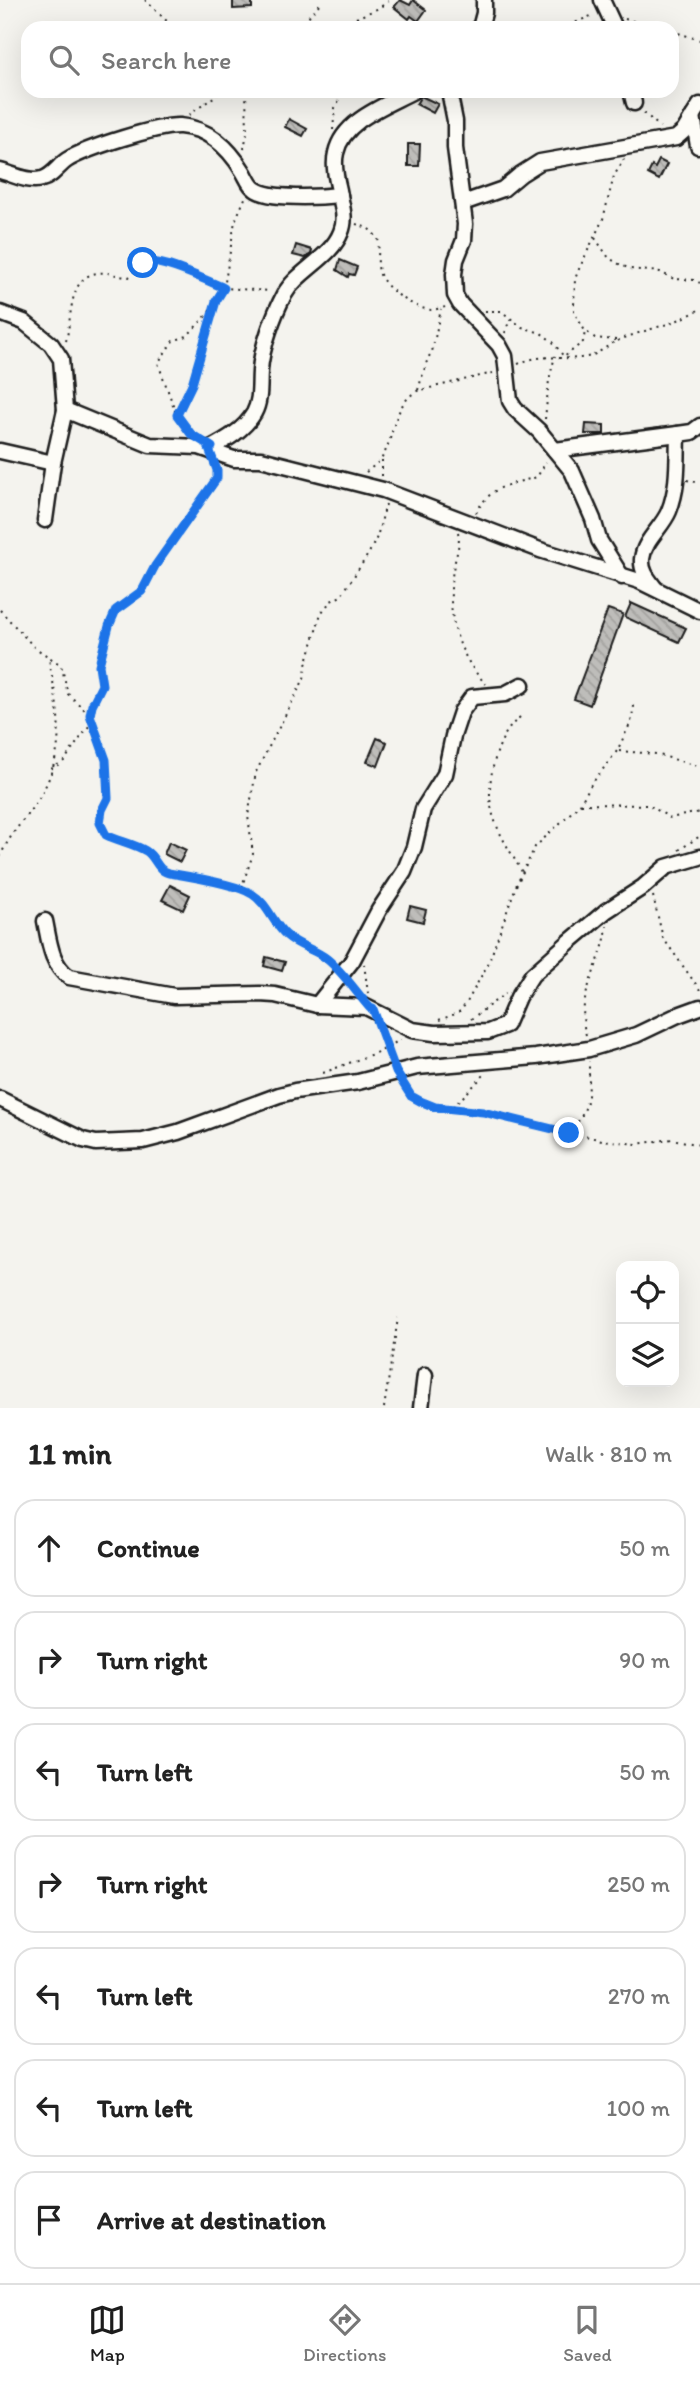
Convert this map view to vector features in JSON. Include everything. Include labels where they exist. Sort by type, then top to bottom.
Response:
[{"type":"street","points":[[482,21],[484,0]]},
{"type":"street","points":[[211,448],[243,428],[255,411],[259,396],[261,362],[274,317],[285,292],[339,236],[344,224],[335,172],[339,144],[365,117],[400,98]]},
{"type":"street","points":[[450,98],[465,224],[464,240],[454,274],[455,295],[461,306],[499,345],[505,356],[510,401],[572,471],[599,540],[622,577]]},
{"type":"street","points":[[463,203],[503,189],[540,162],[676,138],[697,110]]},
{"type":"street","points":[[697,110],[698,146]]},
{"type":"street","points":[[0,172],[30,179],[44,179],[68,159],[82,153],[148,131],[176,126],[189,127],[208,134],[221,143],[238,163],[251,186],[265,194],[302,197],[340,195]]},
{"type":"street","points":[[0,313],[24,322],[51,344],[61,359],[65,410],[53,463],[45,520]]},
{"type":"street","points":[[65,410],[150,445],[211,448],[234,459],[261,460],[387,491],[464,527],[656,589],[700,611]]},
{"type":"street","points":[[551,445],[678,434],[692,432],[700,426]]},
{"type":"street","points":[[656,589],[646,576],[643,554],[649,540],[660,528],[669,511],[677,479],[678,434]]},
{"type":"street","points":[[0,451],[53,463]]},
{"type":"street","points":[[317,1005],[352,961],[409,862],[424,809],[445,774],[456,725],[464,706],[472,697],[505,694],[523,685]]},
{"type":"street","points":[[45,921],[56,964],[61,972],[69,977],[174,996],[275,995],[317,1005],[372,1008],[412,1030],[488,1032],[506,1025],[531,975],[606,911],[672,864],[700,856]]},
{"type":"street","points":[[0,1099],[83,1140],[125,1143],[178,1132],[287,1093],[450,1063],[589,1049],[636,1035],[700,1007]]},
{"type":"street","points":[[421,1408],[425,1375]]},
{"type":"path","points":[[145,0],[167,21]]},
{"type":"path","points":[[304,21],[321,0]]},
{"type":"path","points":[[350,21],[380,8],[390,0]]},
{"type":"path","points":[[584,21],[609,13],[637,21]]},
{"type":"path","points":[[355,18],[364,21]]},
{"type":"path","points":[[679,34],[700,40]]},
{"type":"path","points":[[176,126],[213,98]]},
{"type":"path","points":[[238,163],[246,139],[246,98]]},
{"type":"path","points":[[333,132],[335,108],[340,98]]},
{"type":"path","points":[[634,98],[655,124],[676,138]]},
{"type":"path","points":[[617,341],[595,338],[585,331],[575,313],[575,279],[582,259],[603,219],[619,166],[633,147]]},
{"type":"path","points":[[51,769],[60,765],[87,730],[92,705],[102,685],[99,665],[112,617],[116,610],[142,591],[155,566],[217,478],[211,448],[191,434],[177,415],[158,363],[173,341],[187,336],[207,315],[224,288],[234,221],[251,186]]},
{"type":"path","points":[[344,224],[363,226],[375,234],[379,243],[380,275],[394,292],[415,305],[431,310],[461,306],[482,312],[501,311],[522,327],[541,333],[553,342],[564,357]]},
{"type":"path","points":[[594,237],[609,258],[619,264],[700,283]]},
{"type":"path","points":[[61,359],[75,290],[85,277],[106,273],[129,277],[143,263],[152,261],[169,265],[224,288],[285,292]]},
{"type":"path","points":[[177,415],[192,384],[216,301]]},
{"type":"path","points":[[417,391],[432,352],[441,307]]},
{"type":"path","points":[[355,482],[382,459],[405,401],[417,391],[506,369],[537,357],[592,356],[617,341],[677,322],[700,309]]},
{"type":"path","points":[[564,357],[583,342],[585,331]]},
{"type":"path","points":[[493,695],[455,636],[452,575],[464,527],[489,494],[512,482],[537,477],[551,445],[545,413],[555,356]]},
{"type":"path","points":[[243,890],[253,854],[248,816],[256,772],[304,680],[321,613],[331,601],[341,596],[377,537],[387,491],[382,459]]},
{"type":"path","points":[[0,610],[34,647],[62,668],[68,694],[90,715],[106,760],[108,798],[100,823],[106,835],[144,850],[168,873],[186,874],[243,890],[260,901],[297,944],[325,956],[372,1008],[396,1072],[411,1096],[435,1107],[519,1120],[569,1133],[636,1144],[672,1139],[700,1145]]},
{"type":"path","points":[[0,857],[8,839],[40,795],[51,769],[60,734],[49,658]]},
{"type":"path","points":[[436,1021],[458,1013],[466,1004],[489,962],[522,873],[540,840],[580,804],[590,786],[617,751],[631,722],[635,701]]},
{"type":"path","points":[[520,717],[511,725],[499,747],[488,799],[496,825],[522,873]]},
{"type":"path","points":[[617,751],[656,754],[700,767]]},
{"type":"path","points":[[580,804],[649,805],[670,818],[700,812]]},
{"type":"path","points":[[651,881],[663,937],[700,990]]},
{"type":"path","points":[[569,1133],[582,1119],[586,1105],[589,1049],[583,1014],[589,985],[605,943],[606,911]]},
{"type":"path","points":[[458,1033],[475,1014],[514,988]]},
{"type":"path","points":[[319,1075],[388,1048],[412,1030]]},
{"type":"path","points":[[453,1108],[496,1060]]},
{"type":"path","points":[[384,1408],[398,1318]]},
{"type":"building","points":[[233,0],[252,0],[252,8],[233,9]]},
{"type":"building","points":[[400,0],[410,5],[413,0],[426,10],[418,21],[411,16],[409,19],[394,7]]},
{"type":"building","points":[[420,98],[425,98],[438,104],[433,113],[416,104]]},
{"type":"building","points":[[289,119],[307,129],[303,136],[285,127]]},
{"type":"building","points":[[408,144],[420,144],[419,166],[408,166]]},
{"type":"building","points":[[659,160],[667,164],[659,180],[648,174]]},
{"type":"building","points":[[296,245],[312,250],[311,254],[305,258],[293,255]]},
{"type":"building","points":[[340,260],[357,267],[354,275],[349,274],[348,277],[337,270]]},
{"type":"building","points":[[586,424],[604,425],[604,434],[585,434]]},
{"type":"building","points":[[631,603],[686,628],[679,642],[625,617]]},
{"type":"building","points":[[608,609],[623,614],[590,705],[574,699]]},
{"type":"building","points":[[377,738],[387,742],[378,766],[367,762]]},
{"type":"building","points":[[169,842],[186,850],[180,862],[164,854]]},
{"type":"building","points":[[170,885],[190,895],[183,910],[162,900]]},
{"type":"building","points":[[410,906],[426,910],[423,922],[407,918]]},
{"type":"building","points":[[266,957],[285,962],[282,971],[264,966]]},
{"type":"route","points":[[143,263],[152,261],[169,265],[224,288],[216,301],[192,384],[177,415],[191,434],[212,447],[209,449],[217,470],[217,478],[155,566],[142,591],[116,610],[109,626],[99,665],[102,685],[90,715],[106,760],[109,789],[102,810],[102,830],[106,835],[144,850],[168,873],[186,874],[250,892],[284,933],[297,944],[325,956],[373,1009],[396,1072],[411,1096],[435,1107],[483,1112],[569,1133]]}]
